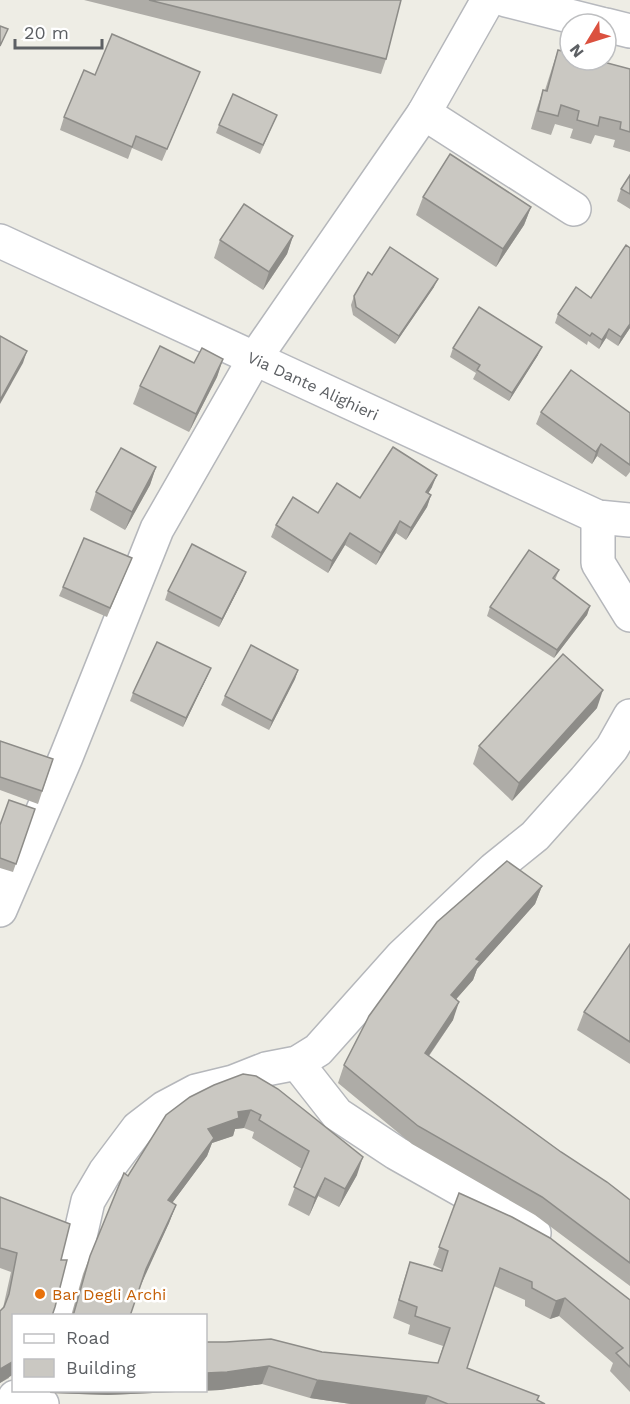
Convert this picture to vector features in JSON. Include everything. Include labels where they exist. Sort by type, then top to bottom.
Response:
[{"type":"street","points":[[0,910],[66,757],[157,529],[255,358],[424,113],[488,0]]},
{"type":"street","points":[[506,0],[558,13]]},
{"type":"street","points":[[424,113],[574,209]]},
{"type":"street","name":"Via Dante Alighieri","points":[[0,241],[598,517],[630,520]]},
{"type":"street","points":[[598,517],[598,563],[630,615]]},
{"type":"street","points":[[66,1314],[88,1201],[105,1172],[138,1128],[164,1108],[195,1091],[233,1082],[266,1069],[297,1063],[318,1050],[402,956],[494,869],[535,836],[612,748],[630,716]]},
{"type":"street","points":[[297,1063],[337,1114],[396,1153],[527,1227],[555,1249]]},
{"type":"street","points":[[51,1222],[80,1236]]},
{"type":"building","points":[[149,0],[401,0],[386,59]]},
{"type":"building","points":[[0,26],[8,29],[0,46]]},
{"type":"building","points":[[112,34],[200,72],[167,149],[136,136],[132,147],[64,117],[84,70],[95,75]]},
{"type":"building","points":[[558,50],[558,72],[618,72],[618,66],[630,69],[630,132],[620,129],[621,122],[600,117],[598,126],[577,120],[579,111],[561,105],[558,116],[538,111],[543,90],[547,91]]},
{"type":"building","points":[[233,94],[277,115],[263,145],[219,125]]},
{"type":"building","points":[[450,154],[531,207],[503,249],[423,197]]},
{"type":"building","points":[[630,175],[630,194],[621,189]]},
{"type":"building","points":[[244,204],[293,236],[269,272],[220,240]]},
{"type":"building","points":[[626,245],[630,248],[630,324],[621,337],[609,329],[602,340],[592,333],[590,336],[558,314],[576,287],[591,298]]},
{"type":"building","points":[[390,247],[438,279],[399,336],[356,307],[354,296],[368,272],[372,275]]},
{"type":"building","points":[[479,307],[542,347],[512,393],[477,370],[480,365],[453,348]]},
{"type":"building","points":[[0,336],[27,351],[0,400]]},
{"type":"building","points":[[160,346],[194,363],[202,348],[223,359],[196,414],[140,386]]},
{"type":"building","points":[[571,370],[630,413],[630,465],[601,444],[596,452],[541,412]]},
{"type":"building","points":[[393,447],[437,475],[426,492],[431,495],[411,528],[400,521],[381,553],[350,533],[332,561],[276,525],[293,497],[318,513],[337,483],[360,498]]},
{"type":"building","points":[[121,448],[156,467],[132,512],[96,492]]},
{"type":"building","points":[[84,538],[132,558],[110,608],[63,587]]},
{"type":"building","points":[[192,544],[246,572],[222,619],[168,591]]},
{"type":"building","points":[[529,550],[559,570],[553,578],[590,606],[557,650],[490,607]]},
{"type":"building","points":[[157,642],[211,668],[186,718],[133,693]]},
{"type":"building","points":[[251,645],[298,670],[272,721],[225,696]]},
{"type":"building","points":[[563,654],[603,690],[519,783],[479,746]]},
{"type":"building","points":[[0,741],[53,759],[42,791],[0,777]]},
{"type":"building","points":[[9,800],[35,809],[16,864],[0,858],[0,825]]},
{"type":"building","points":[[507,861],[542,886],[476,959],[480,961],[451,995],[459,1002],[425,1053],[630,1200],[630,1263],[542,1197],[418,1126],[344,1065],[369,1016],[437,922]]},
{"type":"building","points":[[630,944],[630,1042],[584,1012]]},
{"type":"building","points":[[243,1074],[256,1076],[278,1089],[363,1157],[345,1189],[325,1178],[315,1198],[294,1187],[309,1151],[259,1120],[261,1115],[251,1110],[238,1112],[239,1118],[208,1129],[214,1138],[168,1200],[176,1205],[146,1269],[131,1314],[74,1314],[90,1256],[124,1173],[128,1176],[166,1115],[190,1097]]},
{"type":"building","points":[[459,1193],[512,1217],[550,1238],[630,1300],[630,1367],[616,1353],[623,1348],[565,1298],[556,1301],[532,1288],[532,1282],[500,1268],[467,1368],[539,1396],[537,1400],[545,1404],[448,1404],[428,1396],[317,1380],[269,1366],[207,1373],[207,1342],[271,1339],[322,1352],[438,1363],[450,1328],[415,1316],[417,1307],[399,1300],[410,1262],[442,1271],[448,1251],[439,1247]]},
{"type":"building","points":[[0,1197],[70,1224],[61,1260],[67,1260],[53,1314],[12,1314],[12,1362],[0,1369],[0,1311],[9,1294],[17,1253],[0,1248]]},
{"type":"place","name":"Bar Degli Archi","points":[[40,1294]]}]
